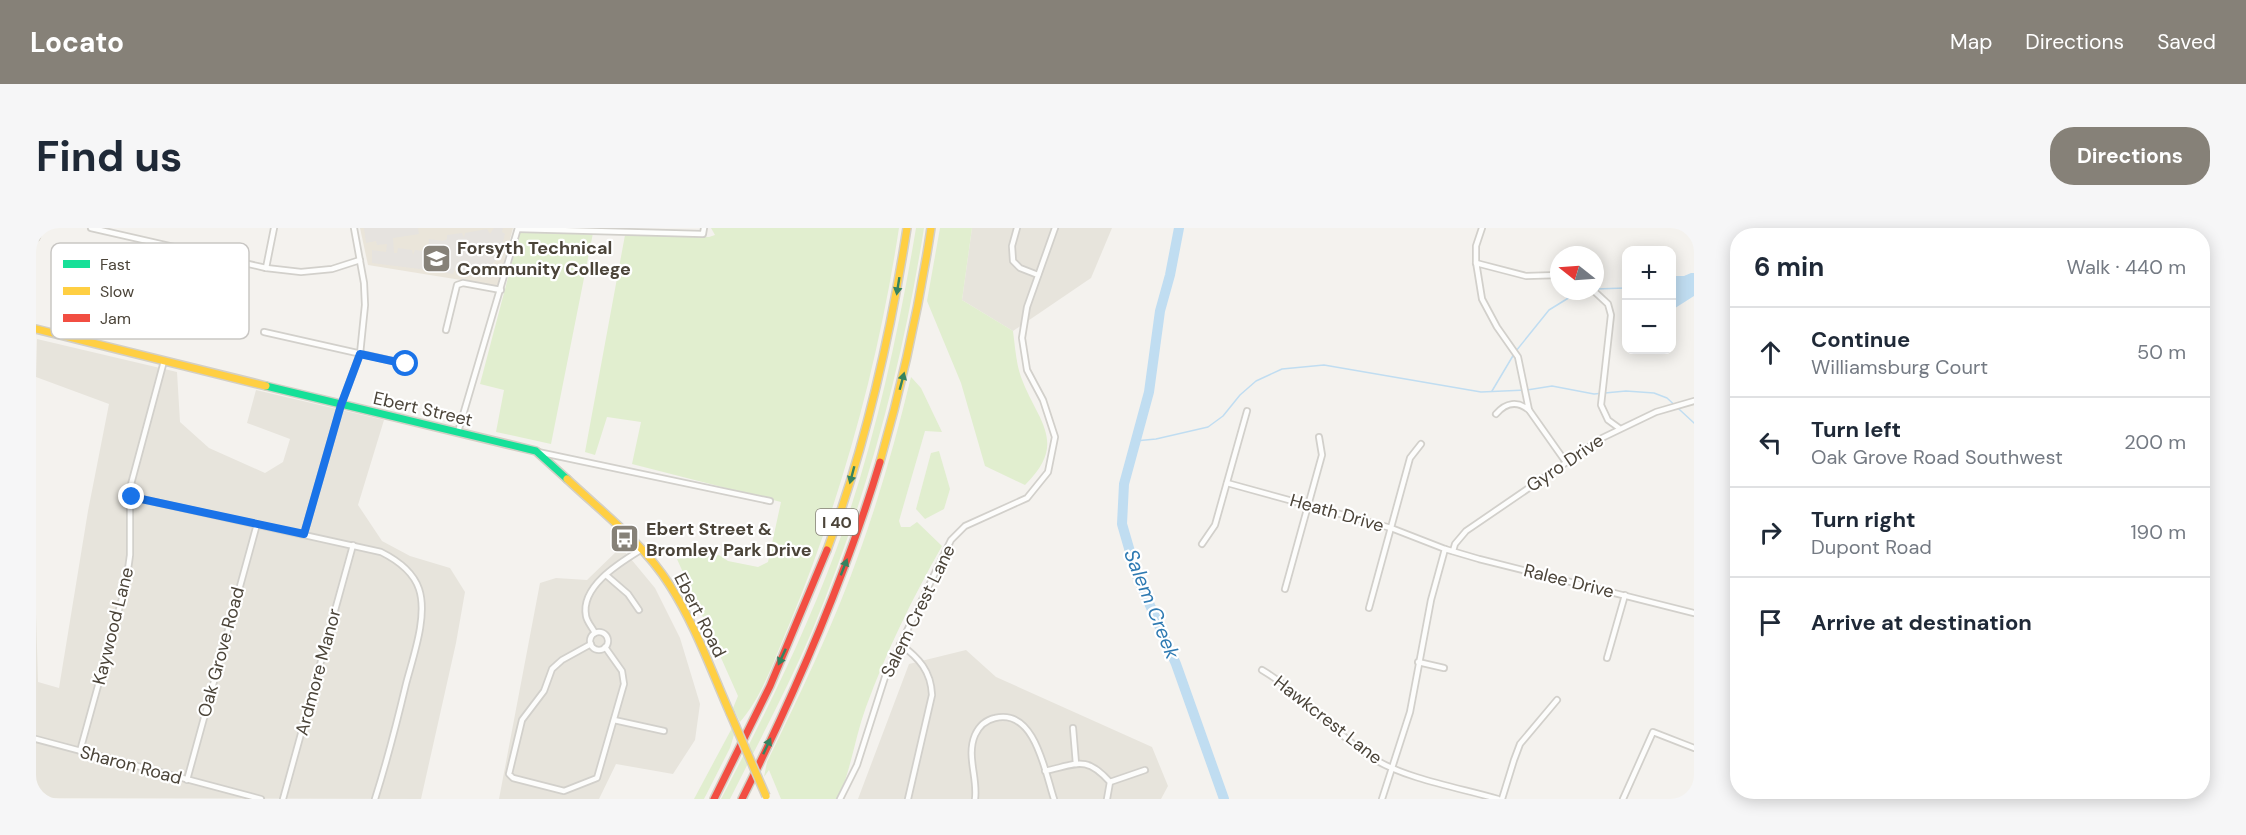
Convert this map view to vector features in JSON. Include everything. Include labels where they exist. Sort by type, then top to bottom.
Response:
[{"type":"main road","points":[[36,237],[39,228]]},
{"type":"main road","name":"I 40","points":[[714,799],[803,612],[845,499],[883,363],[897,298],[907,228]]},
{"type":"main road","name":"I 40","points":[[742,799],[815,642],[878,471],[907,361],[931,228]]},
{"type":"main road","name":"Ebert Street","points":[[36,329],[51,333]]},
{"type":"main road","name":"Ebert Street","points":[[77,339],[536,451]]},
{"type":"main road","name":"Ebert Road","points":[[536,451],[642,549],[669,584],[690,622],[767,797]]},
{"type":"street","points":[[91,228],[157,243]]},
{"type":"street","points":[[266,268],[274,228]]},
{"type":"street","points":[[304,534],[341,405],[360,354],[365,305],[354,228]]},
{"type":"street","points":[[458,432],[518,228],[703,231]]},
{"type":"street","points":[[1017,228],[1012,246],[1012,261],[1020,268],[1038,275]]},
{"type":"street","name":"Salem Crest Lane","points":[[840,799],[857,765],[886,674],[951,540],[965,526],[1027,498],[1048,472],[1055,437],[1043,400],[1027,370],[1022,338],[1027,307],[1055,228]]},
{"type":"street","points":[[1482,228],[1476,246],[1476,263],[1482,299],[1497,327],[1518,357],[1529,410]]},
{"type":"street","points":[[249,264],[301,272],[332,269],[360,260]]},
{"type":"street","points":[[1476,263],[1526,276],[1550,275]]},
{"type":"street","points":[[446,330],[458,285],[462,283],[501,290]]},
{"type":"street","points":[[1604,300],[1608,304],[1611,315],[1601,405],[1608,420],[1619,428]]},
{"type":"street","points":[[264,332],[406,364]]},
{"type":"street","name":"Kaywood Lane","points":[[80,751],[126,584],[130,555],[132,497],[130,488],[164,360]]},
{"type":"street","name":"Gyro Drive","points":[[1453,551],[1455,544],[1466,531],[1565,462],[1619,428],[1656,412],[1694,401]]},
{"type":"street","points":[[1496,414],[1501,408],[1510,404],[1523,405],[1529,410],[1565,462]]},
{"type":"street","points":[[1202,543],[1215,525],[1247,411]]},
{"type":"street","points":[[1285,589],[1322,455],[1319,437]]},
{"type":"street","points":[[1369,608],[1410,458],[1421,444]]},
{"type":"street","name":"Ebert Street","points":[[536,451],[770,501]]},
{"type":"street","name":"Heath Drive","points":[[1227,483],[1391,528],[1445,549]]},
{"type":"street","points":[[132,497],[353,545],[381,552],[400,562],[419,588],[421,619],[375,799]]},
{"type":"street","name":"Oak Grove Road","points":[[187,780],[257,524]]},
{"type":"street","name":"Ardmore Manor","points":[[283,799],[353,545]]},
{"type":"street","points":[[595,633],[586,618],[586,604],[592,590],[615,565],[642,549]]},
{"type":"street","points":[[1382,799],[1410,712],[1431,600],[1445,549]]},
{"type":"street","name":"Ralee Drive","points":[[1445,549],[1694,613]]},
{"type":"street","points":[[606,575],[628,594],[639,610]]},
{"type":"street","points":[[1607,657],[1625,595]]},
{"type":"street","points":[[591,644],[595,633]]},
{"type":"street","points":[[591,644],[597,650],[608,644],[607,635],[595,633]]},
{"type":"street","points":[[591,644],[557,664],[544,691],[525,714],[510,777],[561,791],[597,778],[623,691],[624,677],[622,670],[605,647]]},
{"type":"street","points":[[900,645],[923,665],[932,684],[932,695],[908,799]]},
{"type":"street","points":[[1418,662],[1444,668]]},
{"type":"street","name":"Hawkcrest Lane","points":[[1262,670],[1280,681],[1361,750],[1391,767],[1500,799],[1520,744],[1557,700]]},
{"type":"street","points":[[975,799],[972,747],[979,728],[989,719],[1000,717],[1011,718],[1029,730],[1035,741],[1054,799]]},
{"type":"street","points":[[614,720],[664,731]]},
{"type":"street","points":[[1073,728],[1076,764]]},
{"type":"street","points":[[1623,799],[1653,732],[1694,748]]},
{"type":"street","name":"Sharon Road","points":[[36,739],[261,799]]},
{"type":"street","points":[[1045,771],[1082,762],[1092,765],[1110,782]]},
{"type":"street","points":[[1110,782],[1145,770]]},
{"type":"street","points":[[1107,799],[1110,782]]},
{"type":"shaded area","name":"Forsyth Technical Community College","points":[[360,228],[513,228],[498,286],[368,265]]},
{"type":"shaded area","name":"Forsyth Technical Community College","points":[[364,228],[418,228],[419,234],[393,238],[394,253],[397,253],[398,248],[412,250],[413,255],[415,250],[430,252],[431,258],[433,251],[428,250],[429,239],[443,241],[447,239],[447,235],[462,233],[464,238],[465,233],[487,229],[490,234],[494,228],[503,228],[502,232],[505,234],[500,253],[495,254],[498,258],[481,275],[475,271],[473,276],[456,273],[455,268],[453,274],[430,270],[430,265],[428,270],[372,263],[372,250],[386,252],[387,244],[377,245],[376,241],[366,243]]},
{"type":"shaded area","points":[[972,228],[1112,228],[1091,278],[1013,331],[962,300]]},
{"type":"shaded area","points":[[37,339],[177,372],[180,422],[209,448],[265,473],[283,462],[290,439],[247,423],[256,390],[384,420],[358,505],[382,541],[410,556],[450,568],[465,592],[456,643],[421,799],[36,798],[36,614],[38,682],[59,688],[88,511],[109,404],[36,377]]},
{"type":"shaded area","points":[[621,547],[655,588],[680,638],[700,704],[695,740],[673,774],[616,764],[599,799],[499,799],[540,583],[556,578],[587,580]]},
{"type":"shaded area","points":[[966,650],[996,677],[1152,747],[1168,786],[1161,799],[858,799],[909,664]]},
{"type":"green space","points":[[711,228],[899,228],[869,380],[842,479],[808,577],[773,663],[762,688],[740,722],[733,708],[738,696],[677,559],[719,555],[728,561],[758,567],[768,562],[781,502],[632,464],[641,422],[607,417],[595,455],[585,452],[625,235],[709,237],[715,235]]},
{"type":"green space","points":[[916,228],[924,228],[905,331],[880,433],[849,533],[812,631],[783,694],[730,799],[721,799],[788,664],[845,525],[868,452],[886,378]]},
{"type":"green space","points":[[940,228],[972,228],[962,300],[1013,331],[1019,372],[1041,419],[1047,444],[1045,456],[1038,470],[1025,485],[985,466],[961,383],[927,301]]},
{"type":"green space","points":[[520,232],[593,233],[551,444],[496,432],[504,390],[480,384]]},
{"type":"green space","points":[[911,377],[921,388],[942,432],[925,431],[899,521],[901,527],[910,527],[917,522],[942,546],[910,605],[882,666],[862,718],[838,799],[781,799],[769,770],[764,777],[767,762],[817,656],[851,576],[882,485]]},
{"type":"green space","points":[[939,451],[950,489],[944,509],[925,519],[916,509],[931,453]]},
{"type":"green space","points":[[732,728],[734,735],[730,748],[704,799],[694,799]]},
{"type":"water","points":[[1694,273],[1694,296],[1676,307],[1676,276]]},
{"type":"waterway","name":"Salem Creek","points":[[1179,228],[1160,311],[1149,392],[1124,484],[1122,524],[1137,576],[1176,664],[1224,799]]},
{"type":"waterway","points":[[1604,289],[1622,288]]},
{"type":"waterway","points":[[1516,351],[1549,310],[1565,300]]},
{"type":"waterway","points":[[1492,391],[1514,354]]},
{"type":"waterway","points":[[1135,441],[1156,439],[1208,427],[1223,416],[1240,395],[1256,381],[1282,369],[1324,365],[1481,392],[1527,390],[1552,386],[1594,394],[1626,391],[1654,393],[1667,398],[1694,423]]},
{"type":"traffic: fast","points":[[36,237],[39,228]]},
{"type":"traffic: fast","points":[[266,386],[536,451],[567,479]]},
{"type":"traffic: slow","points":[[827,550],[854,471],[875,391],[893,310],[907,228]]},
{"type":"traffic: slow","points":[[880,462],[909,346],[931,228]]},
{"type":"traffic: slow","points":[[36,329],[51,333]]},
{"type":"traffic: slow","points":[[76,339],[266,386]]},
{"type":"traffic: slow","points":[[567,479],[635,541],[659,569],[695,631],[730,713]]},
{"type":"traffic: slow","points":[[730,713],[766,796]]},
{"type":"traffic: jam","points":[[742,799],[818,633],[852,547],[880,462]]},
{"type":"traffic: jam","points":[[714,799],[770,686],[827,550]]},
{"type":"place","name":"Forsyth Technical Community College","points":[[436,258]]},
{"type":"place","name":"Ebert Street & Bromley Park Drive","points":[[625,539]]},
{"type":"route","points":[[132,497],[304,534],[341,405],[360,354],[406,364]]}]
